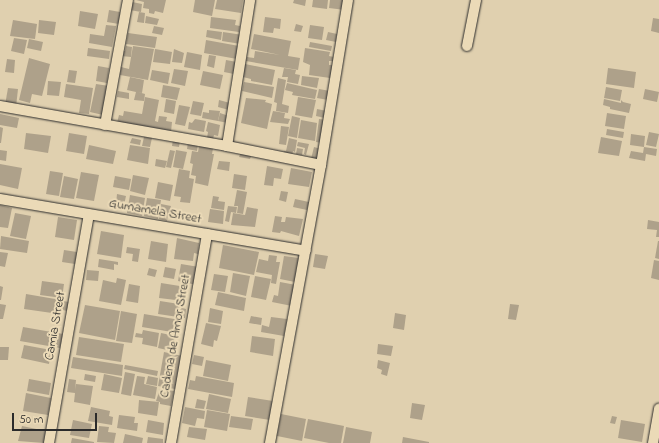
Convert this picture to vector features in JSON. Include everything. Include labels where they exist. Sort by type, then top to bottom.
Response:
[{"type":"street","points":[[105,125],[128,0]]},
{"type":"street","points":[[226,146],[250,0]]},
{"type":"street","points":[[270,443],[322,165],[348,0]]},
{"type":"street","points":[[467,46],[476,0]]},
{"type":"street","points":[[0,106],[226,146],[322,165]]},
{"type":"street","name":"Gumamela Street","points":[[0,199],[306,251]]},
{"type":"street","name":"Camia Street","points":[[49,443],[89,214]]},
{"type":"street","name":"Cadena de Amor Street","points":[[171,443],[207,234]]},
{"type":"street","points":[[653,443],[659,409]]},
{"type":"building","points":[[136,0],[166,0],[163,13],[155,11],[154,14],[149,13],[149,9],[143,8],[144,2]]},
{"type":"building","points":[[195,0],[215,0],[212,16],[193,12]]},
{"type":"building","points":[[217,0],[243,0],[241,13],[215,9]]},
{"type":"building","points":[[294,0],[306,0],[305,6],[293,3]]},
{"type":"building","points":[[313,0],[328,0],[327,9],[312,7]]},
{"type":"building","points":[[330,0],[347,0],[345,10],[329,8]]},
{"type":"building","points":[[132,2],[142,4],[141,12],[130,10]]},
{"type":"building","points":[[109,10],[120,12],[119,24],[107,22]]},
{"type":"building","points":[[80,11],[98,14],[95,29],[78,26]]},
{"type":"building","points":[[139,12],[145,13],[144,23],[137,22]]},
{"type":"building","points":[[146,16],[159,19],[157,25],[145,23]]},
{"type":"building","points":[[211,17],[236,20],[235,25],[240,26],[239,32],[210,28]]},
{"type":"building","points":[[265,17],[281,19],[280,29],[274,28],[273,33],[263,32]]},
{"type":"building","points":[[653,18],[659,19],[659,33],[651,31]]},
{"type":"building","points":[[13,20],[37,24],[35,39],[10,36]]},
{"type":"building","points":[[39,20],[56,22],[54,35],[38,33]]},
{"type":"building","points":[[296,24],[303,26],[301,32],[294,31]]},
{"type":"building","points":[[106,25],[116,26],[112,47],[89,43],[90,34],[104,36]]},
{"type":"building","points":[[310,25],[324,27],[322,40],[308,38]]},
{"type":"building","points":[[154,26],[164,28],[162,35],[152,33]]},
{"type":"building","points":[[207,30],[222,32],[221,40],[206,37]]},
{"type":"building","points":[[223,32],[243,35],[241,44],[222,41]]},
{"type":"building","points":[[328,32],[337,34],[336,42],[326,40]]},
{"type":"building","points":[[128,33],[157,37],[155,48],[126,44]]},
{"type":"building","points":[[254,34],[291,41],[288,56],[300,58],[298,70],[246,61],[247,57],[254,58],[255,51],[280,55],[251,49]]},
{"type":"building","points":[[14,38],[27,40],[24,54],[11,51]]},
{"type":"building","points":[[29,39],[43,42],[41,51],[27,48]]},
{"type":"building","points":[[206,40],[239,46],[237,59],[204,53]]},
{"type":"building","points":[[310,42],[332,46],[331,51],[309,47]]},
{"type":"building","points":[[126,46],[132,47],[131,57],[121,56],[122,51],[125,51]]},
{"type":"building","points":[[133,46],[154,49],[148,80],[120,75],[121,67],[129,69]]},
{"type":"building","points":[[88,48],[110,51],[109,59],[87,56]]},
{"type":"building","points":[[305,48],[330,52],[329,56],[334,57],[333,61],[329,61],[329,65],[333,65],[330,78],[309,75],[310,65],[303,62]]},
{"type":"building","points":[[155,49],[172,52],[170,64],[153,62]]},
{"type":"building","points":[[174,49],[184,53],[182,63],[172,62]]},
{"type":"building","points":[[187,52],[202,55],[200,70],[184,67]]},
{"type":"building","points":[[209,55],[216,56],[214,68],[207,66]]},
{"type":"building","points":[[29,58],[50,64],[42,96],[32,94],[30,103],[19,100]]},
{"type":"building","points":[[7,59],[15,60],[14,73],[5,72]]},
{"type":"building","points":[[226,60],[237,62],[234,74],[224,72]]},
{"type":"building","points":[[245,64],[275,70],[272,85],[251,81],[251,79],[243,77]]},
{"type":"building","points":[[98,66],[109,68],[107,83],[96,81]]},
{"type":"building","points":[[284,68],[296,70],[295,74],[300,75],[298,84],[287,82],[288,77],[282,77]]},
{"type":"building","points":[[608,68],[636,72],[634,88],[606,84]]},
{"type":"building","points":[[174,69],[188,71],[185,86],[171,83]]},
{"type":"building","points":[[69,70],[77,71],[75,83],[67,82]]},
{"type":"building","points":[[152,70],[170,73],[168,84],[150,80]]},
{"type":"building","points":[[203,71],[223,75],[220,89],[200,85]]},
{"type":"building","points":[[302,76],[319,78],[317,88],[301,85]]},
{"type":"building","points":[[130,77],[144,80],[142,93],[138,92],[145,94],[144,101],[134,100],[136,92],[127,90]]},
{"type":"building","points":[[278,78],[286,80],[282,104],[289,106],[288,113],[276,111],[277,103],[274,102]]},
{"type":"building","points":[[48,81],[61,82],[59,96],[47,95]]},
{"type":"building","points":[[244,82],[274,87],[272,98],[242,91]]},
{"type":"building","points":[[287,83],[317,90],[315,99],[292,95],[293,92],[285,90]]},
{"type":"building","points":[[66,84],[93,88],[89,114],[79,113],[81,100],[64,97]]},
{"type":"building","points":[[96,84],[109,86],[103,115],[90,112]]},
{"type":"building","points":[[163,85],[180,88],[177,100],[161,97]]},
{"type":"building","points":[[606,87],[622,90],[620,101],[604,98]]},
{"type":"building","points":[[8,88],[18,89],[16,107],[5,105]]},
{"type":"building","points":[[319,89],[330,91],[328,100],[317,98]]},
{"type":"building","points":[[645,89],[659,92],[657,102],[643,99]]},
{"type":"building","points":[[118,91],[129,93],[129,99],[117,97]]},
{"type":"building","points":[[145,97],[159,100],[155,121],[158,122],[159,116],[167,117],[166,121],[172,122],[171,132],[117,123],[119,115],[123,116],[124,111],[142,114]]},
{"type":"building","points":[[298,97],[316,100],[312,118],[295,115]]},
{"type":"building","points":[[246,98],[266,100],[265,102],[272,104],[267,129],[241,123]]},
{"type":"building","points":[[166,99],[176,101],[174,114],[164,112]]},
{"type":"building","points":[[604,99],[621,103],[621,100],[631,104],[629,113],[610,109],[610,107],[603,105]]},
{"type":"building","points":[[219,100],[230,103],[229,110],[218,107]]},
{"type":"building","points":[[193,101],[204,103],[201,116],[190,114]]},
{"type":"building","points":[[179,105],[190,107],[185,126],[175,124]]},
{"type":"building","points":[[317,109],[327,111],[325,118],[316,116]]},
{"type":"building","points":[[209,110],[220,111],[218,121],[202,118],[203,112],[209,113]]},
{"type":"building","points":[[273,111],[285,113],[284,118],[290,119],[288,124],[270,122]]},
{"type":"building","points":[[220,113],[229,116],[228,123],[218,121]]},
{"type":"building","points":[[607,113],[626,116],[624,129],[605,126]]},
{"type":"building","points":[[0,114],[19,118],[17,128],[0,125]]},
{"type":"building","points":[[292,116],[300,118],[297,138],[288,136]]},
{"type":"building","points":[[195,119],[206,121],[204,132],[188,129],[189,122],[192,123]]},
{"type":"building","points":[[319,119],[326,120],[322,143],[316,142]]},
{"type":"building","points":[[301,120],[317,123],[315,141],[298,138]]},
{"type":"building","points":[[208,122],[220,125],[218,136],[214,135],[213,139],[207,138],[208,132],[206,131]]},
{"type":"building","points":[[281,126],[289,127],[286,145],[279,144]]},
{"type":"building","points":[[0,127],[3,128],[1,143],[0,143]]},
{"type":"building","points":[[607,129],[624,132],[623,138],[606,135]]},
{"type":"building","points":[[649,132],[659,134],[656,147],[646,145]]},
{"type":"building","points":[[26,133],[51,136],[48,153],[24,149]]},
{"type":"building","points":[[69,133],[87,136],[84,154],[66,151]]},
{"type":"building","points":[[631,134],[645,136],[644,147],[630,145]]},
{"type":"building","points":[[144,137],[152,138],[150,147],[142,146]]},
{"type":"building","points":[[601,137],[622,141],[619,156],[598,153]]},
{"type":"building","points":[[132,138],[141,140],[140,145],[130,143]]},
{"type":"building","points":[[289,138],[297,140],[295,152],[293,151],[292,155],[283,153],[286,151]]},
{"type":"building","points":[[173,139],[180,140],[179,147],[172,146]]},
{"type":"building","points":[[188,142],[198,144],[197,151],[187,149]]},
{"type":"building","points":[[298,142],[309,144],[306,155],[304,154],[305,148],[297,146]]},
{"type":"building","points":[[89,145],[116,151],[113,164],[86,159]]},
{"type":"building","points":[[130,145],[150,148],[148,164],[127,160]]},
{"type":"building","points":[[199,146],[213,148],[212,154],[214,154],[208,186],[195,183],[196,176],[191,175],[193,164],[190,163],[192,151],[198,152]]},
{"type":"building","points":[[314,147],[321,149],[319,160],[311,159]]},
{"type":"building","points":[[644,147],[657,149],[656,156],[646,154],[645,161],[629,158],[631,151],[643,153]]},
{"type":"building","points":[[297,148],[303,149],[302,155],[296,154]]},
{"type":"building","points":[[0,150],[7,151],[6,161],[0,160]]},
{"type":"building","points":[[170,150],[175,151],[171,168],[166,167]]},
{"type":"building","points":[[176,150],[187,152],[183,169],[173,167]]},
{"type":"building","points":[[241,152],[252,154],[250,159],[239,157]]},
{"type":"building","points":[[156,159],[167,161],[165,168],[155,166]]},
{"type":"building","points":[[219,161],[230,162],[229,171],[217,169]]},
{"type":"building","points":[[0,164],[22,168],[18,189],[0,185]]},
{"type":"building","points":[[267,166],[283,169],[281,179],[274,178],[273,186],[264,185]]},
{"type":"building","points":[[291,168],[312,172],[309,187],[288,184]]},
{"type":"building","points":[[179,169],[190,171],[189,178],[194,179],[190,203],[180,202],[181,197],[174,196]]},
{"type":"building","points":[[50,171],[63,173],[59,196],[46,194]]},
{"type":"building","points":[[81,172],[99,175],[94,201],[76,198]]},
{"type":"building","points":[[234,174],[247,176],[245,190],[232,188]]},
{"type":"building","points":[[133,175],[149,178],[145,195],[130,191]]},
{"type":"building","points":[[64,176],[78,179],[74,199],[60,197]]},
{"type":"building","points":[[115,176],[131,179],[129,190],[113,187]]},
{"type":"building","points":[[158,182],[173,185],[170,201],[155,198]]},
{"type":"building","points":[[237,190],[247,192],[243,214],[237,213],[238,206],[234,206]]},
{"type":"building","points":[[281,191],[288,192],[286,202],[279,200]]},
{"type":"building","points":[[117,194],[126,196],[124,205],[116,204]]},
{"type":"building","points":[[130,195],[145,198],[142,216],[127,213]]},
{"type":"building","points":[[213,196],[219,197],[218,201],[225,202],[224,210],[211,208]]},
{"type":"building","points":[[147,198],[161,200],[158,219],[144,216]]},
{"type":"building","points":[[295,199],[309,202],[307,210],[293,207]]},
{"type":"building","points":[[161,204],[171,206],[170,209],[176,210],[175,216],[168,215],[167,221],[159,219]]},
{"type":"building","points":[[0,205],[12,208],[8,228],[0,227]]},
{"type":"building","points":[[228,206],[237,207],[236,213],[231,212],[229,222],[225,221]]},
{"type":"building","points":[[247,207],[258,209],[255,227],[231,225],[233,213],[245,215]]},
{"type":"building","points":[[210,209],[224,211],[223,224],[208,222]]},
{"type":"building","points":[[15,213],[31,216],[26,239],[10,236]]},
{"type":"building","points":[[275,216],[282,217],[281,222],[285,222],[286,217],[303,219],[299,236],[281,231],[280,233],[272,232]]},
{"type":"building","points":[[58,217],[77,220],[74,240],[55,237]]},
{"type":"building","points":[[648,220],[659,222],[659,237],[656,237],[657,230],[647,229]]},
{"type":"building","points":[[101,231],[124,235],[121,258],[97,254]]},
{"type":"building","points":[[1,236],[29,241],[27,253],[0,249]]},
{"type":"building","points":[[177,238],[199,243],[198,254],[194,253],[193,261],[174,259]]},
{"type":"building","points":[[151,241],[168,244],[166,262],[148,259]]},
{"type":"building","points":[[659,241],[659,259],[655,258]]},
{"type":"building","points":[[223,245],[259,252],[254,275],[219,268]]},
{"type":"building","points":[[127,247],[140,249],[138,262],[132,261],[133,254],[126,253]]},
{"type":"building","points":[[64,250],[77,252],[75,264],[62,262]]},
{"type":"building","points":[[0,252],[8,253],[5,267],[0,266]]},
{"type":"building","points":[[315,254],[328,256],[325,269],[313,267]]},
{"type":"building","points":[[269,255],[277,256],[276,262],[280,262],[276,284],[271,283],[272,275],[256,272],[259,259],[268,261]]},
{"type":"building","points":[[284,256],[299,258],[295,282],[280,279]]},
{"type":"building","points":[[99,259],[118,262],[118,265],[114,264],[114,270],[98,267]]},
{"type":"building","points":[[654,260],[659,261],[659,280],[651,278]]},
{"type":"building","points":[[181,264],[199,267],[197,285],[178,281]]},
{"type":"building","points":[[165,267],[176,269],[174,279],[163,277]]},
{"type":"building","points":[[149,268],[157,270],[155,277],[147,275]]},
{"type":"building","points":[[87,270],[99,271],[98,281],[86,280]]},
{"type":"building","points":[[233,273],[250,276],[246,296],[230,292]]},
{"type":"building","points":[[214,274],[228,276],[225,292],[211,290]]},
{"type":"building","points":[[255,276],[271,279],[266,300],[251,297]]},
{"type":"building","points":[[117,278],[126,280],[121,305],[99,301],[103,280],[116,283]]},
{"type":"building","points":[[42,281],[64,284],[62,298],[40,295]]},
{"type":"building","points":[[280,282],[296,285],[292,306],[272,302],[274,295],[278,296]]},
{"type":"building","points":[[161,283],[186,287],[184,301],[159,298]]},
{"type":"building","points":[[129,284],[140,286],[138,303],[126,301]]},
{"type":"building","points":[[0,286],[3,287],[1,300],[0,300]]},
{"type":"building","points":[[218,292],[246,298],[244,311],[215,305]]},
{"type":"building","points":[[26,294],[61,300],[59,314],[24,309]]},
{"type":"building","points":[[63,301],[69,302],[68,311],[62,310]]},
{"type":"building","points":[[160,301],[179,304],[178,307],[186,309],[185,318],[158,314]]},
{"type":"building","points":[[0,304],[6,305],[3,319],[0,319]]},
{"type":"building","points":[[510,304],[519,305],[516,320],[508,319]]},
{"type":"building","points":[[85,305],[120,311],[115,340],[79,333]]},
{"type":"building","points":[[210,308],[223,311],[221,324],[208,322]]},
{"type":"building","points":[[121,311],[137,314],[132,343],[116,341]]},
{"type":"building","points":[[395,313],[406,315],[404,330],[393,328]]},
{"type":"building","points":[[144,314],[180,320],[178,333],[142,327]]},
{"type":"building","points":[[251,316],[262,318],[261,325],[249,323]]},
{"type":"building","points":[[271,317],[287,319],[284,336],[261,332],[262,325],[269,327]]},
{"type":"building","points":[[206,323],[221,326],[217,341],[214,340],[213,347],[201,344]]},
{"type":"building","points":[[23,327],[63,334],[60,348],[20,341]]},
{"type":"building","points":[[143,330],[159,333],[157,347],[142,344],[143,338],[135,337],[136,333],[142,334]]},
{"type":"building","points":[[161,333],[175,336],[172,351],[158,348]]},
{"type":"building","points":[[252,336],[275,339],[273,356],[250,352]]},
{"type":"building","points":[[79,337],[124,344],[121,362],[76,355]]},
{"type":"building","points":[[378,344],[393,346],[391,356],[377,354]]},
{"type":"building","points":[[24,345],[51,350],[49,364],[21,358]]},
{"type":"building","points":[[0,347],[9,347],[8,360],[0,360]]},
{"type":"building","points":[[164,352],[182,356],[175,389],[158,386]]},
{"type":"building","points":[[194,355],[204,357],[202,366],[192,364]]},
{"type":"building","points":[[73,357],[123,365],[122,376],[71,368]]},
{"type":"building","points":[[206,360],[231,365],[228,381],[203,376]]},
{"type":"building","points":[[378,360],[390,363],[387,376],[381,374],[382,370],[377,368]]},
{"type":"building","points":[[125,365],[158,371],[157,376],[124,369]]},
{"type":"building","points":[[125,372],[135,374],[131,396],[121,394]]},
{"type":"building","points":[[85,374],[96,376],[95,382],[84,380]]},
{"type":"building","points":[[104,374],[122,378],[119,393],[101,390]]},
{"type":"building","points":[[137,376],[145,377],[144,384],[157,387],[155,399],[133,395]]},
{"type":"building","points":[[148,376],[158,378],[157,386],[146,384]]},
{"type":"building","points":[[196,376],[234,383],[232,397],[188,389],[190,380],[195,381]]},
{"type":"building","points":[[29,379],[51,383],[49,395],[27,391]]},
{"type":"building","points":[[69,379],[76,380],[75,390],[76,384],[93,386],[90,405],[74,402],[75,393],[67,392]]},
{"type":"building","points":[[160,389],[174,391],[171,406],[160,404],[160,402],[156,401]]},
{"type":"building","points":[[26,393],[51,398],[48,415],[23,411]]},
{"type":"building","points":[[209,394],[231,399],[228,413],[206,409]]},
{"type":"building","points":[[248,397],[273,401],[270,420],[245,416]]},
{"type":"building","points":[[197,399],[206,401],[204,409],[195,408]]},
{"type":"building","points":[[139,400],[159,402],[157,416],[138,413]]},
{"type":"building","points":[[412,403],[425,405],[422,420],[410,418]]},
{"type":"building","points":[[91,407],[110,411],[109,416],[113,417],[112,425],[88,421]]},
{"type":"building","points":[[185,407],[205,411],[204,419],[197,418],[195,426],[182,423]]},
{"type":"building","points":[[207,410],[230,414],[227,431],[204,427]]},
{"type":"building","points":[[281,414],[306,419],[302,441],[277,436]]},
{"type":"building","points":[[119,415],[135,417],[134,423],[138,423],[137,431],[117,428]]},
{"type":"building","points":[[231,416],[253,419],[251,430],[229,427]]},
{"type":"building","points":[[612,416],[617,417],[615,424],[610,423]]},
{"type":"building","points":[[308,419],[344,426],[341,443],[329,443],[304,438]]},
{"type":"building","points":[[73,420],[92,424],[89,438],[70,435]]},
{"type":"building","points":[[148,420],[164,423],[163,435],[146,432]]},
{"type":"building","points":[[621,420],[645,424],[642,442],[618,438]]},
{"type":"building","points":[[22,426],[46,431],[44,443],[18,441]]},
{"type":"building","points":[[99,426],[109,427],[108,432],[116,433],[114,443],[97,442]]},
{"type":"building","points":[[189,427],[207,429],[205,440],[187,437]]},
{"type":"building","points":[[346,427],[372,432],[370,443],[343,443]]},
{"type":"building","points":[[125,434],[143,438],[142,443],[123,443]]},
{"type":"building","points":[[148,437],[163,439],[163,443],[147,443]]},
{"type":"building","points":[[403,437],[429,442],[429,443],[402,443]]},
{"type":"building","points":[[72,438],[94,442],[94,443],[71,443]]}]
